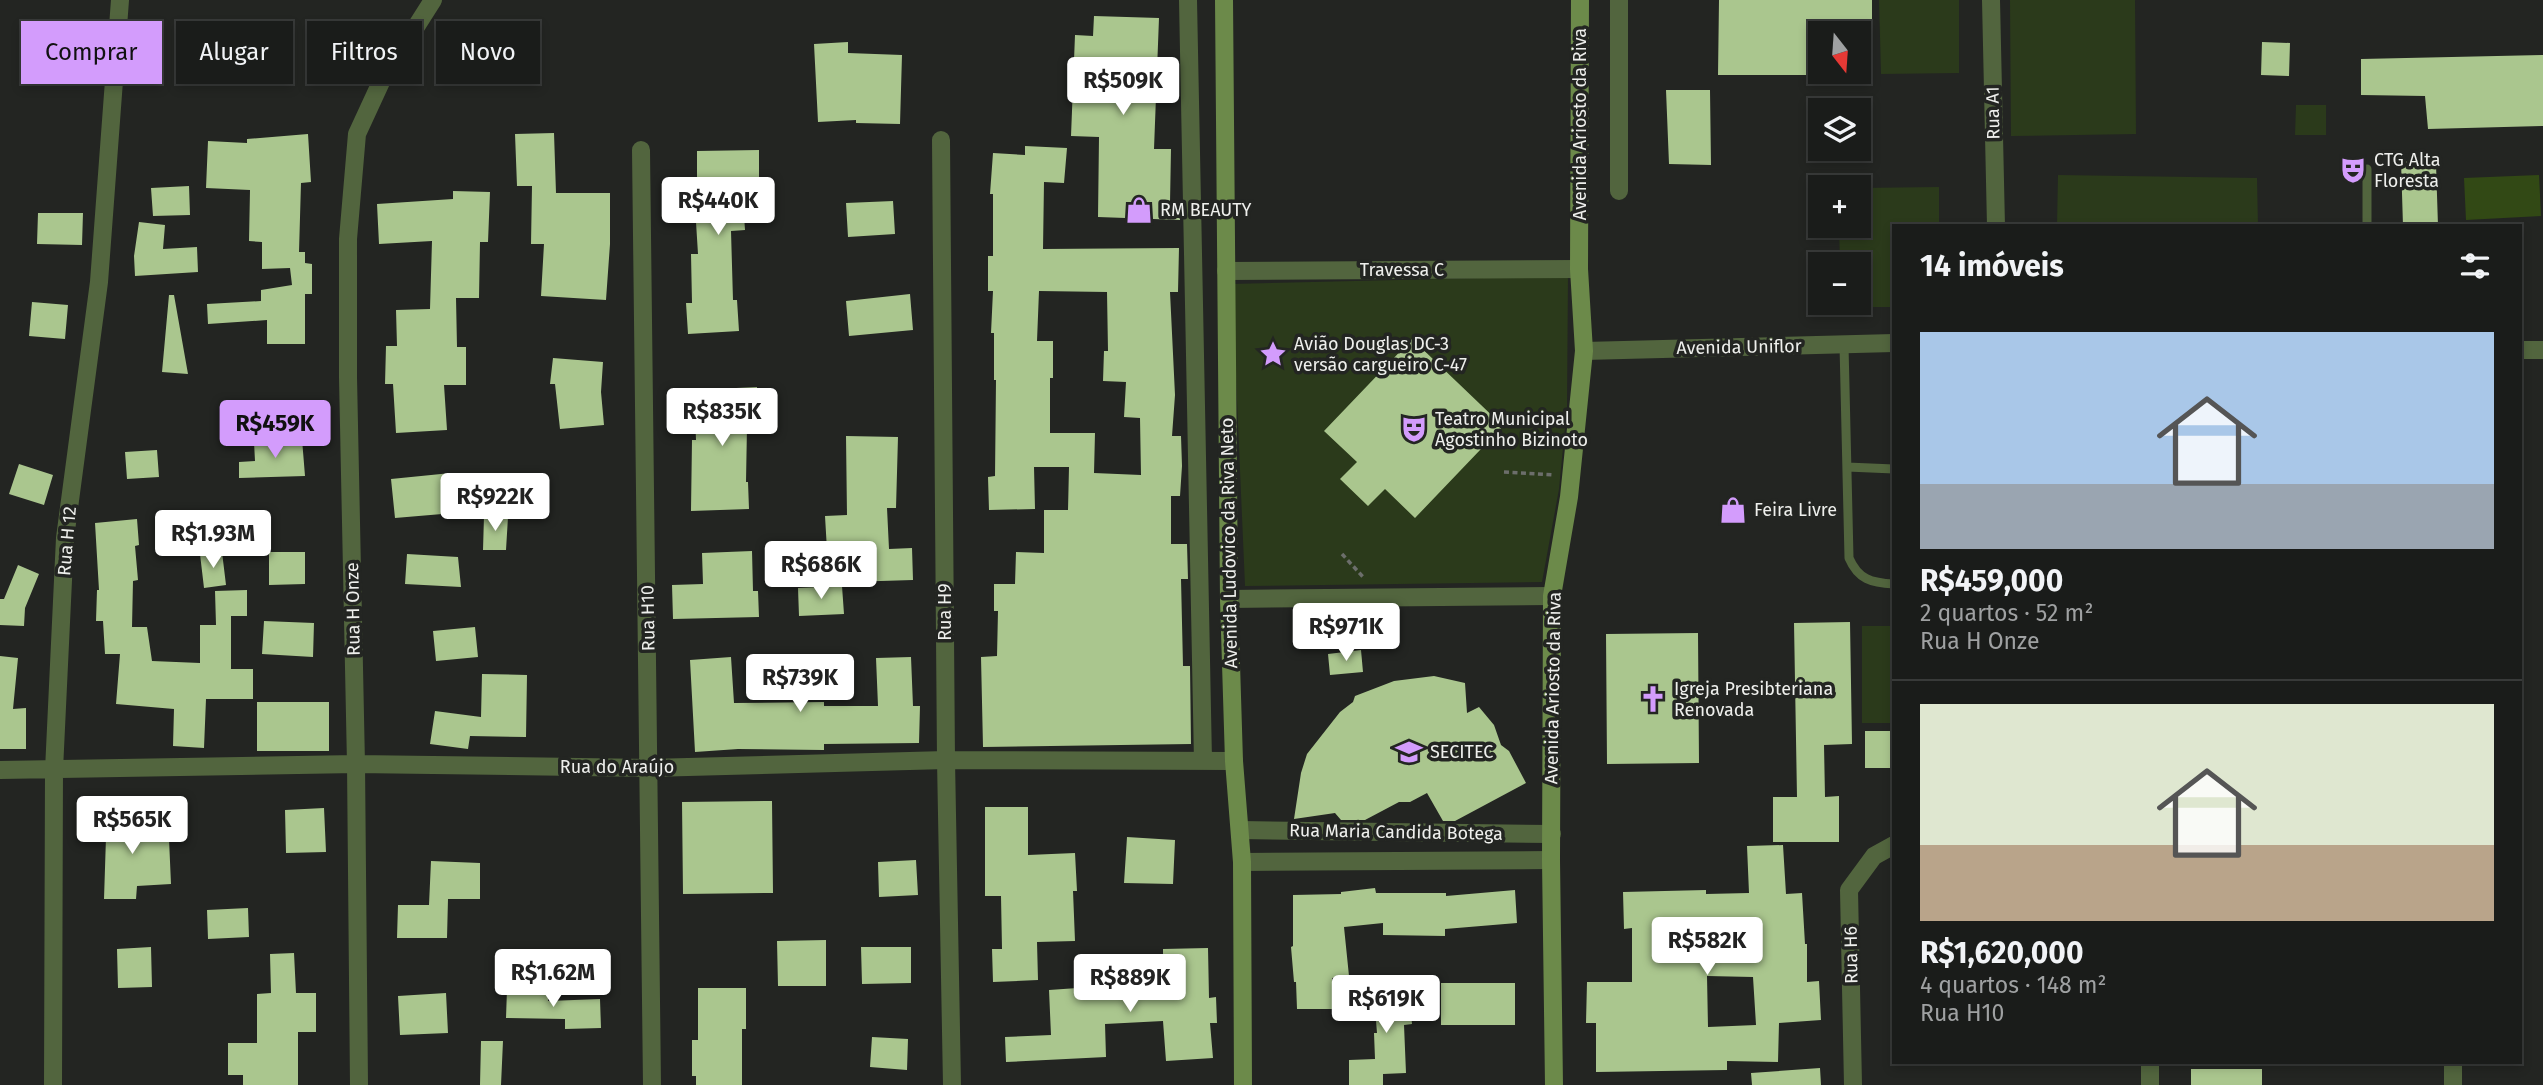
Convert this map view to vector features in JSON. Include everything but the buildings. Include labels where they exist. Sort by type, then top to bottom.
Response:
[{"type":"street","name":"Rua H 12","points":[[53,1085],[54,770],[65,538],[99,282],[120,0]]},
{"type":"street","name":"Rua H Onze","points":[[359,1085],[348,239],[357,134],[380,82],[433,0]]},
{"type":"street","points":[[1188,0],[1203,761]]},
{"type":"street","name":"Avenida Ludovico da Riva Neto","points":[[1224,0],[1229,599],[1234,761],[1242,862],[1243,1085]]},
{"type":"street","name":"Avenida Ariosto da Riva","points":[[1554,1085],[1552,596],[1571,476],[1584,351],[1579,269],[1580,0]]},
{"type":"street","points":[[1619,0],[1619,191]]},
{"type":"street","name":"Rua A1","points":[[1991,0],[1996,224]]},
{"type":"street","name":"Rua H9","points":[[942,140],[946,760],[952,1085]]},
{"type":"street","name":"Rua H10","points":[[642,150],[652,1085]]},
{"type":"street","name":"Travessa C","points":[[1226,271],[1579,269]]},
{"type":"street","name":"Avenida Uniflor","points":[[1584,351],[1892,344]]},
{"type":"street","points":[[2522,350],[2543,350]]},
{"type":"street","points":[[1229,599],[1552,596]]},
{"type":"street","name":"Rua do Araújo","points":[[0,770],[356,764],[650,768],[946,760],[1234,761]]},
{"type":"street","name":"Rua Maria Candida Botega","points":[[1240,830],[1552,834]]},
{"type":"street","points":[[1412,861],[1414,832]]},
{"type":"street","name":"Rua H6","points":[[1853,1085],[1849,890],[1874,856],[1892,846]]},
{"type":"street","name":"Rua Maria Candida Botega","points":[[1242,862],[1551,860]]},
{"type":"street","points":[[2150,1064],[2150,1085]]},
{"type":"street","points":[[2453,1064],[2453,1085]]},
{"type":"lane","points":[[2367,169],[2367,224]]},
{"type":"lane","points":[[1844,345],[1849,558],[1862,578],[1876,583],[1892,584]]},
{"type":"lane","points":[[1847,467],[1892,469]]},
{"type":"path","points":[[1504,472],[1571,476]]},
{"type":"path","points":[[1342,554],[1367,581],[1365,598]]},
{"type":"shaded area","points":[[1879,0],[1959,0],[1959,73],[1881,74]]},
{"type":"shaded area","points":[[2010,0],[2135,0],[2136,134],[2011,136]]},
{"type":"shaded area","points":[[2296,105],[2326,105],[2326,135],[2295,135]]},
{"type":"shaded area","points":[[2058,175],[2257,178],[2258,224],[2057,224]]},
{"type":"shaded area","points":[[2539,175],[2541,216],[2466,220],[2464,178]]},
{"type":"shaded area","points":[[1939,187],[1939,224],[1892,224],[1892,307],[1871,307],[1871,252],[1840,252],[1839,238],[1871,238],[1871,188]]},
{"type":"shaded area","points":[[1568,276],[1567,407],[1559,489],[1542,582],[1245,586],[1232,284]]},
{"type":"shaded area","points":[[1862,626],[1892,626],[1892,723],[1862,723]]},
{"type":"place","name":"CTG Alta Floresta","points":[[2353,170]]},
{"type":"place","name":"RM BEAUTY","points":[[1139,210]]},
{"type":"place","name":"Avião Douglas DC-3 versão cargueiro C-47","points":[[1273,354]]},
{"type":"place","name":"Teatro Municipal Agostinho Bizinoto","points":[[1414,429]]},
{"type":"place","name":"Feira Livre","points":[[1733,510]]},
{"type":"place","name":"Igreja Presibteriana Renovada","points":[[1653,699]]},
{"type":"place","name":"SECITEC","points":[[1409,752]]}]
